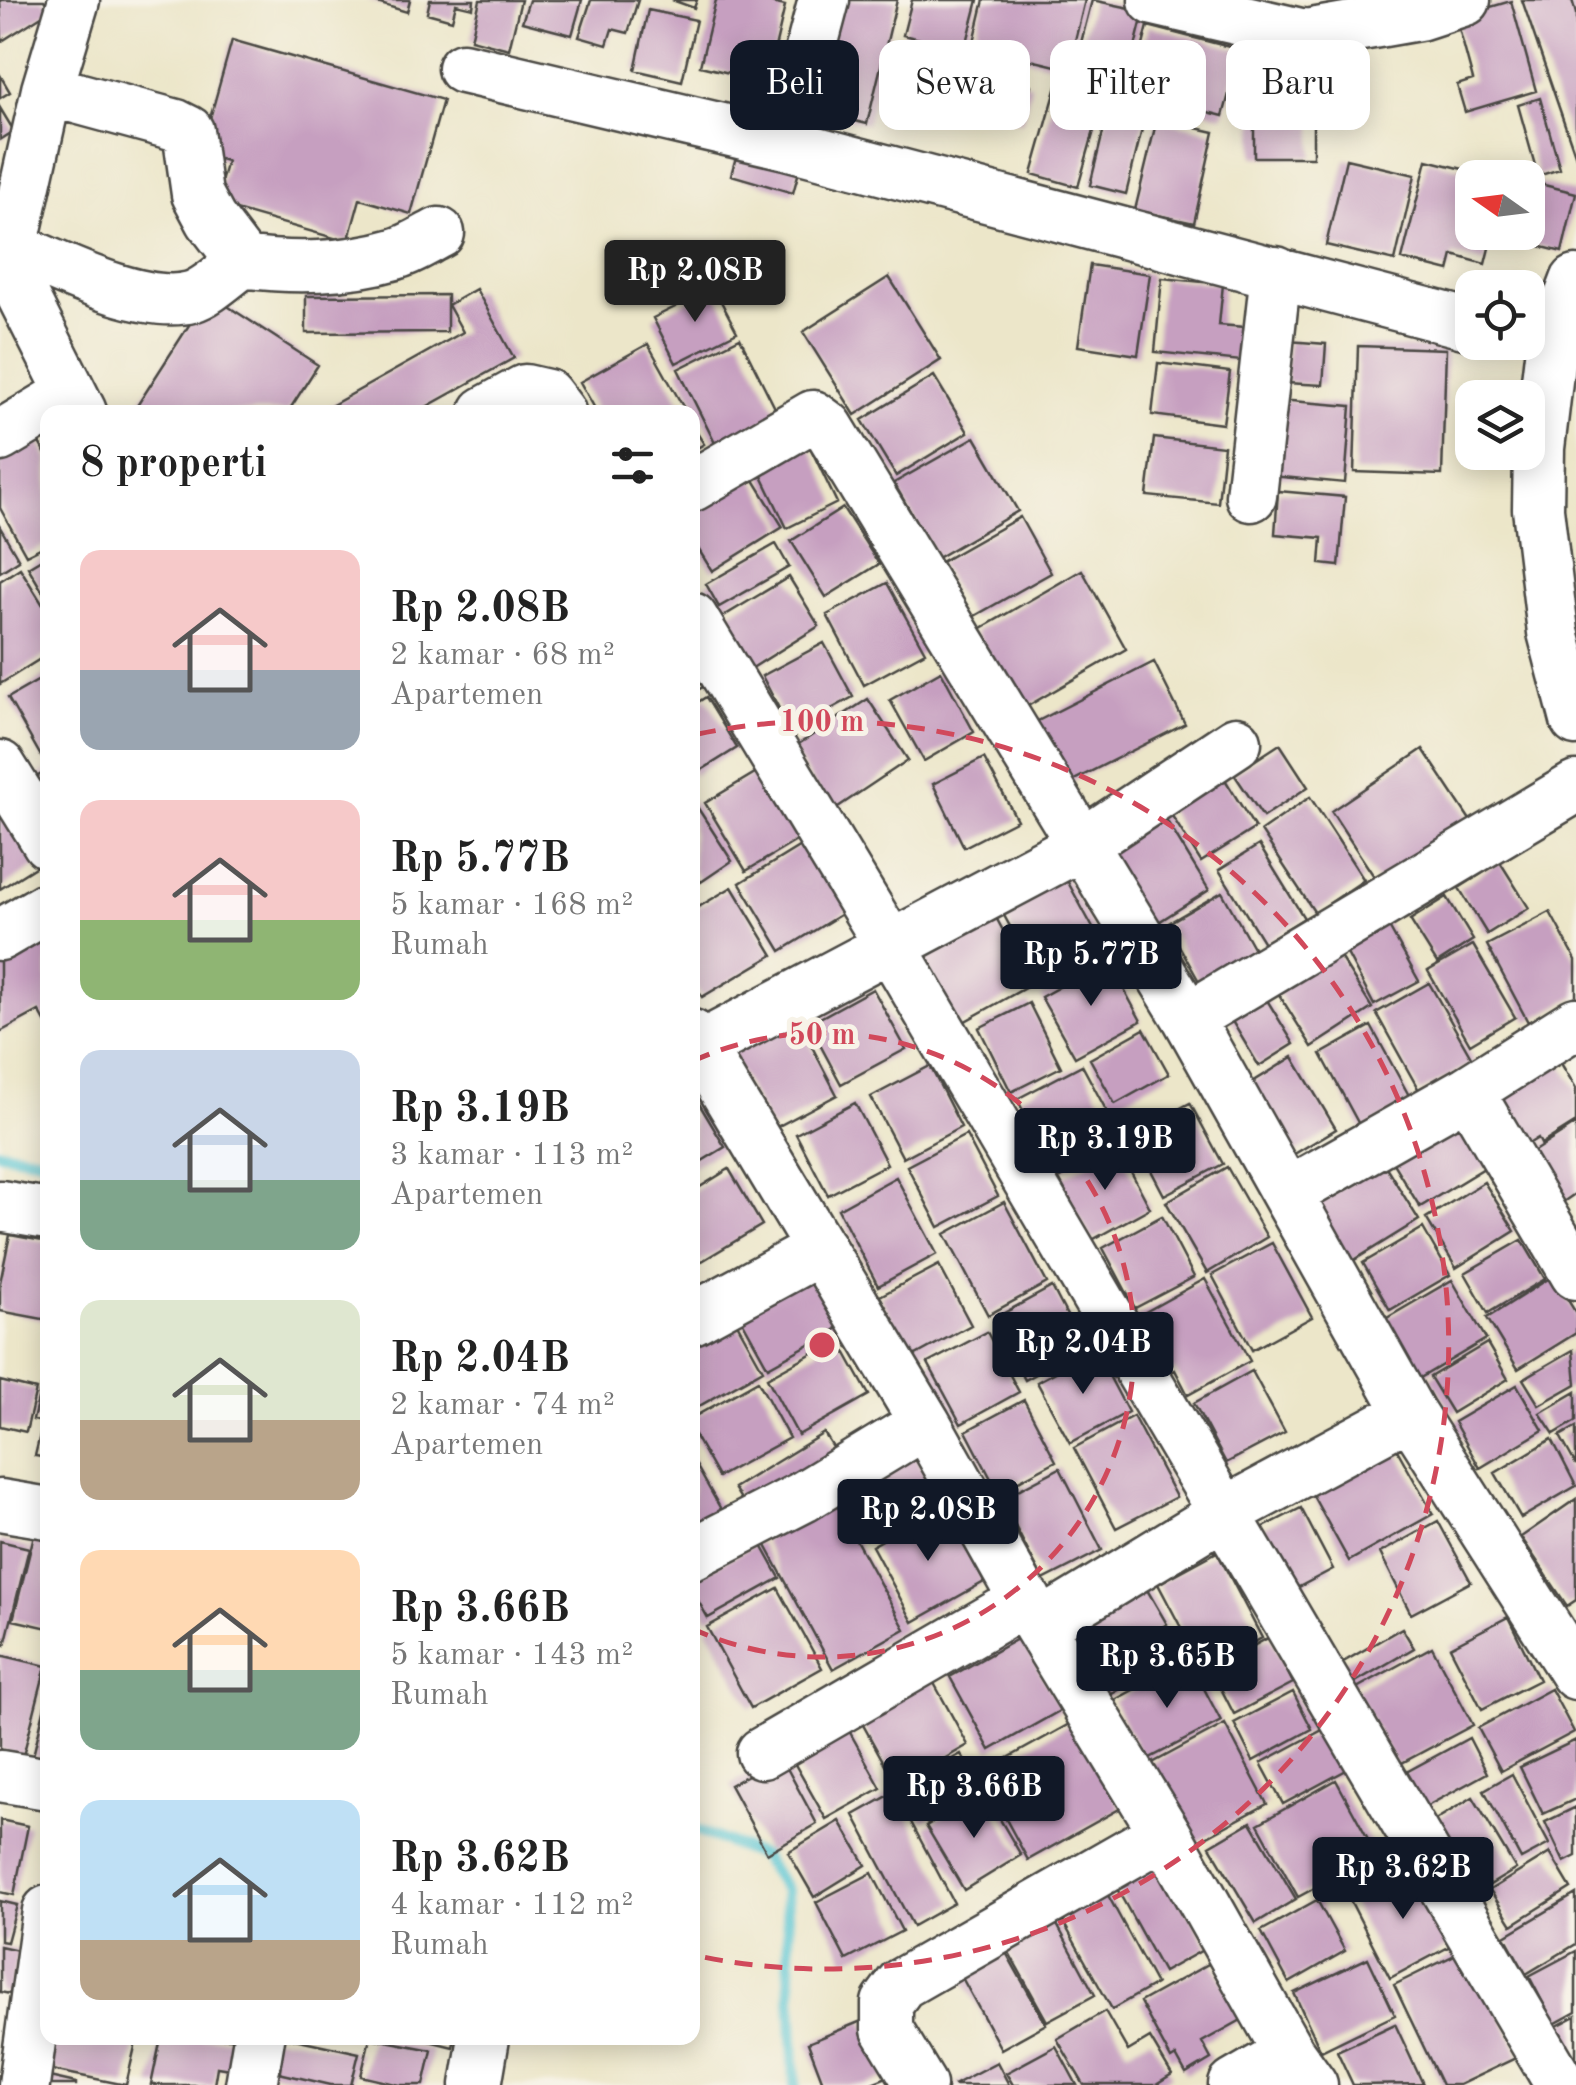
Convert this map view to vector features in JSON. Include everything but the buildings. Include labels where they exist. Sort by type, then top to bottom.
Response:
[{"type":"street","points":[[74,0],[47,90],[8,259],[76,403]]},
{"type":"street","points":[[786,144],[824,0]]},
{"type":"street","points":[[1154,0],[1304,36],[1418,14],[1465,0]]},
{"type":"street","points":[[463,68],[786,144],[1455,321]]},
{"type":"street","points":[[47,90],[188,131],[196,194],[243,262]]},
{"type":"street","points":[[8,259],[72,273],[145,298],[192,297],[243,262],[278,267],[338,264],[397,254],[439,233]]},
{"type":"street","points":[[1251,496],[1276,272]]},
{"type":"street","points":[[1576,281],[1558,346],[1539,448],[1538,509],[1552,632],[1576,720]]},
{"type":"street","points":[[498,405],[525,390],[547,395],[555,405]]},
{"type":"street","points":[[700,481],[813,416],[828,427],[1188,1018],[1410,1413],[1571,1655]]},
{"type":"street","points":[[0,436],[40,419]]},
{"type":"street","points":[[700,631],[891,947],[1562,2085]]},
{"type":"street","points":[[700,1042],[891,947],[1081,845],[1236,742]]},
{"type":"street","points":[[0,766],[40,830]]},
{"type":"street","points":[[1188,1018],[1576,787]]},
{"type":"street","points":[[0,935],[40,912]]},
{"type":"street","points":[[1288,1192],[1468,1091],[1576,1023]]},
{"type":"street","points":[[700,1052],[925,1424],[1300,2069],[1234,2085]]},
{"type":"street","points":[[1468,1091],[1576,1274]]},
{"type":"street","points":[[0,1206],[40,1213]]},
{"type":"street","points":[[700,1316],[821,1249]]},
{"type":"street","points":[[762,1753],[1410,1413]]},
{"type":"street","points":[[700,1550],[803,1497],[925,1424]]},
{"type":"street","points":[[0,1505],[40,1512]]},
{"type":"street","points":[[0,1776],[40,1783]]},
{"type":"street","points":[[921,2085],[886,2028],[886,2003],[901,1984],[1165,1833]]},
{"type":"street","points":[[24,2085],[40,1969]]},
{"type":"street","points":[[251,2085],[258,2045]]},
{"type":"street","points":[[476,2085],[483,2045]]},
{"type":"waterway","points":[[0,1152],[40,1159]]},
{"type":"waterway","points":[[700,1832],[762,1856],[786,1890],[795,2085]]}]
